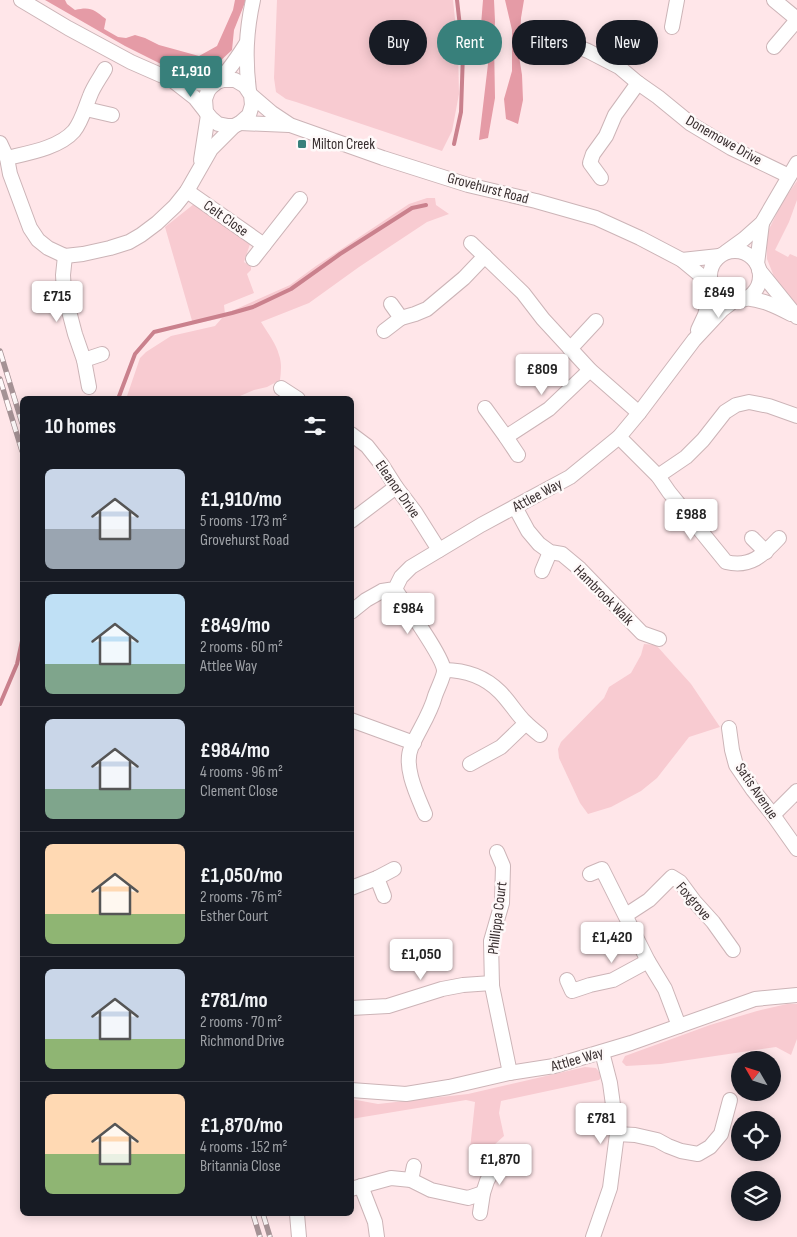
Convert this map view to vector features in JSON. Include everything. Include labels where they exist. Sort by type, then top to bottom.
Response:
[{"type":"street","points":[[21,0],[123,58],[172,80],[195,98],[214,122],[228,126],[245,120],[251,110],[252,100],[246,69],[246,43],[248,20],[253,0]]},
{"type":"street","points":[[672,27],[677,0]]},
{"type":"street","points":[[774,0],[797,19],[774,47]]},
{"type":"street","points":[[199,171],[205,144],[206,95],[215,83],[227,73],[246,43]]},
{"type":"street","name":"Donemowe Drive","points":[[586,50],[619,67],[691,124],[731,148],[789,176]]},
{"type":"street","points":[[7,158],[46,148],[63,140],[72,133],[78,126],[90,95],[105,70]]},
{"type":"street","points":[[172,80],[193,83],[215,83],[223,80],[235,80],[241,83],[250,93]]},
{"type":"street","points":[[601,178],[590,163],[593,154],[606,136],[615,115],[638,83]]},
{"type":"street","name":"Grovehurst Road","points":[[250,93],[272,113],[290,125],[383,158],[460,182],[553,205],[596,218],[682,260],[712,285]]},
{"type":"street","points":[[86,109],[112,114]]},
{"type":"street","points":[[0,142],[30,228],[38,240],[48,248],[65,256],[83,254],[129,242],[157,223],[188,191],[211,149],[237,124]]},
{"type":"street","name":"Grovehurst Road","points":[[237,124],[290,125]]},
{"type":"street","points":[[797,163],[762,223],[714,262],[710,277],[712,285],[723,298],[758,300],[771,304],[797,317]]},
{"type":"street","name":"Celt Close","points":[[188,191],[264,245]]},
{"type":"street","name":"Celt Close","points":[[253,259],[300,200]]},
{"type":"street","points":[[740,299],[753,292],[760,276],[758,267],[762,223]]},
{"type":"street","points":[[471,243],[523,293],[543,319],[590,370],[639,413]]},
{"type":"street","points":[[682,260],[738,251],[746,253],[752,258],[797,317]]},
{"type":"street","points":[[65,256],[64,292],[84,360],[89,387]]},
{"type":"street","points":[[384,331],[400,318],[427,309],[464,278],[485,256]]},
{"type":"street","name":"Attlee Way","points":[[694,340],[705,315],[712,285]]},
{"type":"street","name":"Attlee Way","points":[[395,589],[411,567],[482,524],[570,478],[619,437],[694,340],[722,310],[740,299]]},
{"type":"street","points":[[391,304],[400,318]]},
{"type":"street","points":[[570,348],[596,321]]},
{"type":"street","points":[[84,360],[102,354]]},
{"type":"street","points":[[506,437],[549,409],[590,370]]},
{"type":"street","points":[[281,388],[293,396]]},
{"type":"street","points":[[658,476],[686,457],[703,440],[725,412],[736,405],[748,402],[769,406],[797,416]]},
{"type":"street","points":[[484,408],[518,455]]},
{"type":"street","name":"Eleanor Drive","points":[[354,436],[367,446],[382,465],[439,550]]},
{"type":"street","points":[[619,437],[658,476],[726,562],[744,563],[754,560],[766,552],[779,538]]},
{"type":"street","points":[[354,519],[396,486]]},
{"type":"street","name":"Hambrook Walk","points":[[515,507],[528,531],[539,544],[550,552],[562,554],[580,569],[642,634],[659,639]]},
{"type":"street","points":[[752,538],[766,552]]},
{"type":"street","points":[[542,571],[550,552]]},
{"type":"street","points":[[354,610],[382,591],[395,589],[439,657],[444,670],[433,705],[410,750],[409,760],[413,787],[425,814]]},
{"type":"street","points":[[444,670],[466,672],[490,683],[526,723],[540,735]]},
{"type":"street","points":[[354,721],[414,742]]},
{"type":"street","points":[[470,764],[501,747],[526,723]]},
{"type":"street","name":"Satis Avenue","points":[[729,728],[736,765],[797,849]]},
{"type":"street","points":[[773,815],[797,791]]},
{"type":"street","name":"Phillippa Court","points":[[497,852],[503,866],[502,902],[491,941],[492,983],[510,1073]]},
{"type":"street","points":[[354,887],[394,869]]},
{"type":"street","points":[[590,874],[602,869],[648,961],[665,989],[678,1026]]},
{"type":"street","points":[[377,878],[384,896]]},
{"type":"street","name":"Foxgrove","points":[[626,915],[649,900],[672,878],[680,882],[733,950]]},
{"type":"street","points":[[567,980],[572,991],[613,980],[648,961]]},
{"type":"street","points":[[354,1008],[388,1006],[442,989],[492,983]]},
{"type":"street","name":"Attlee Way","points":[[354,1090],[406,1094],[554,1066],[602,1052],[755,999],[797,996]]},
{"type":"street","points":[[593,1237],[610,1188],[617,1134],[610,1083],[602,1052]]},
{"type":"street","points":[[617,1134],[641,1136],[657,1140],[681,1151],[698,1154],[710,1147],[721,1134],[730,1100]]},
{"type":"street","points":[[480,1213],[483,1193],[493,1166],[502,1152]]},
{"type":"street","points":[[411,1180],[414,1166]]},
{"type":"street","points":[[377,1237],[375,1222],[356,1188],[391,1178],[411,1180],[431,1190],[453,1196],[468,1198],[483,1193]]},
{"type":"street","points":[[297,1216],[299,1237]]},
{"type":"shaded area","points":[[45,0],[65,0],[75,10],[85,8],[95,11],[106,19],[104,29],[118,37],[126,38],[135,35],[159,45],[199,56],[217,46],[233,10],[235,0],[246,0],[234,30],[232,50],[218,63],[182,72],[125,46]]},
{"type":"shaded area","points":[[277,0],[453,0],[455,20],[437,20],[437,65],[458,65],[459,94],[452,131],[442,151],[286,99],[276,92],[274,78]]},
{"type":"shaded area","points":[[483,0],[494,0],[495,20],[481,20]]},
{"type":"shaded area","points":[[505,0],[524,0],[521,20],[512,20],[512,30]]},
{"type":"shaded area","points":[[488,65],[494,65],[495,98],[488,138],[479,140]]},
{"type":"shaded area","points":[[512,65],[520,65],[523,100],[518,124],[506,119],[504,99]]},
{"type":"shaded area","points":[[797,181],[797,200],[789,222],[775,250],[788,257],[790,254],[797,257],[797,306],[777,284],[767,259],[766,235],[783,201]]},
{"type":"shaded area","points":[[427,198],[435,198],[436,205],[449,214],[427,222],[309,303],[261,322],[278,351],[281,364],[280,380],[267,387],[240,396],[127,396],[140,358],[146,352],[171,336],[215,326],[222,318],[193,324],[165,227],[194,204],[250,244],[244,262],[251,267],[247,274],[254,293],[224,305],[225,314],[290,285],[409,204]]},
{"type":"shaded area","points":[[644,644],[656,645],[691,684],[720,727],[689,737],[657,778],[641,791],[611,807],[588,814],[580,803],[559,758],[558,749],[561,742],[604,698],[609,687],[631,673],[641,655]]},
{"type":"shaded area","points":[[787,1004],[797,1004],[797,1039],[791,1055],[776,1047],[749,1051],[731,1051],[731,1054],[661,1064],[626,1066],[622,1062],[625,1056],[710,1025]]},
{"type":"shaded area","points":[[585,1067],[596,1068],[601,1076],[599,1080],[501,1101],[499,1113],[504,1136],[494,1145],[485,1145],[482,1151],[470,1149],[475,1102],[466,1100],[354,1119],[354,1100],[378,1104],[468,1094]]},
{"type":"waterway","points":[[454,144],[461,112],[463,53],[457,0]]},
{"type":"waterway","points":[[119,396],[135,354],[154,332],[253,307],[291,289],[340,254],[412,208],[426,205]]},
{"type":"waterway","points":[[0,704],[17,664],[20,650]]},
{"type":"railway","points":[[0,351],[20,416]]},
{"type":"railway","points":[[0,379],[20,444]]},
{"type":"railway","points":[[254,1216],[260,1237]]},
{"type":"railway","points":[[264,1216],[270,1237]]},
{"type":"place","name":"Milton Creek","points":[[302,144]]}]
